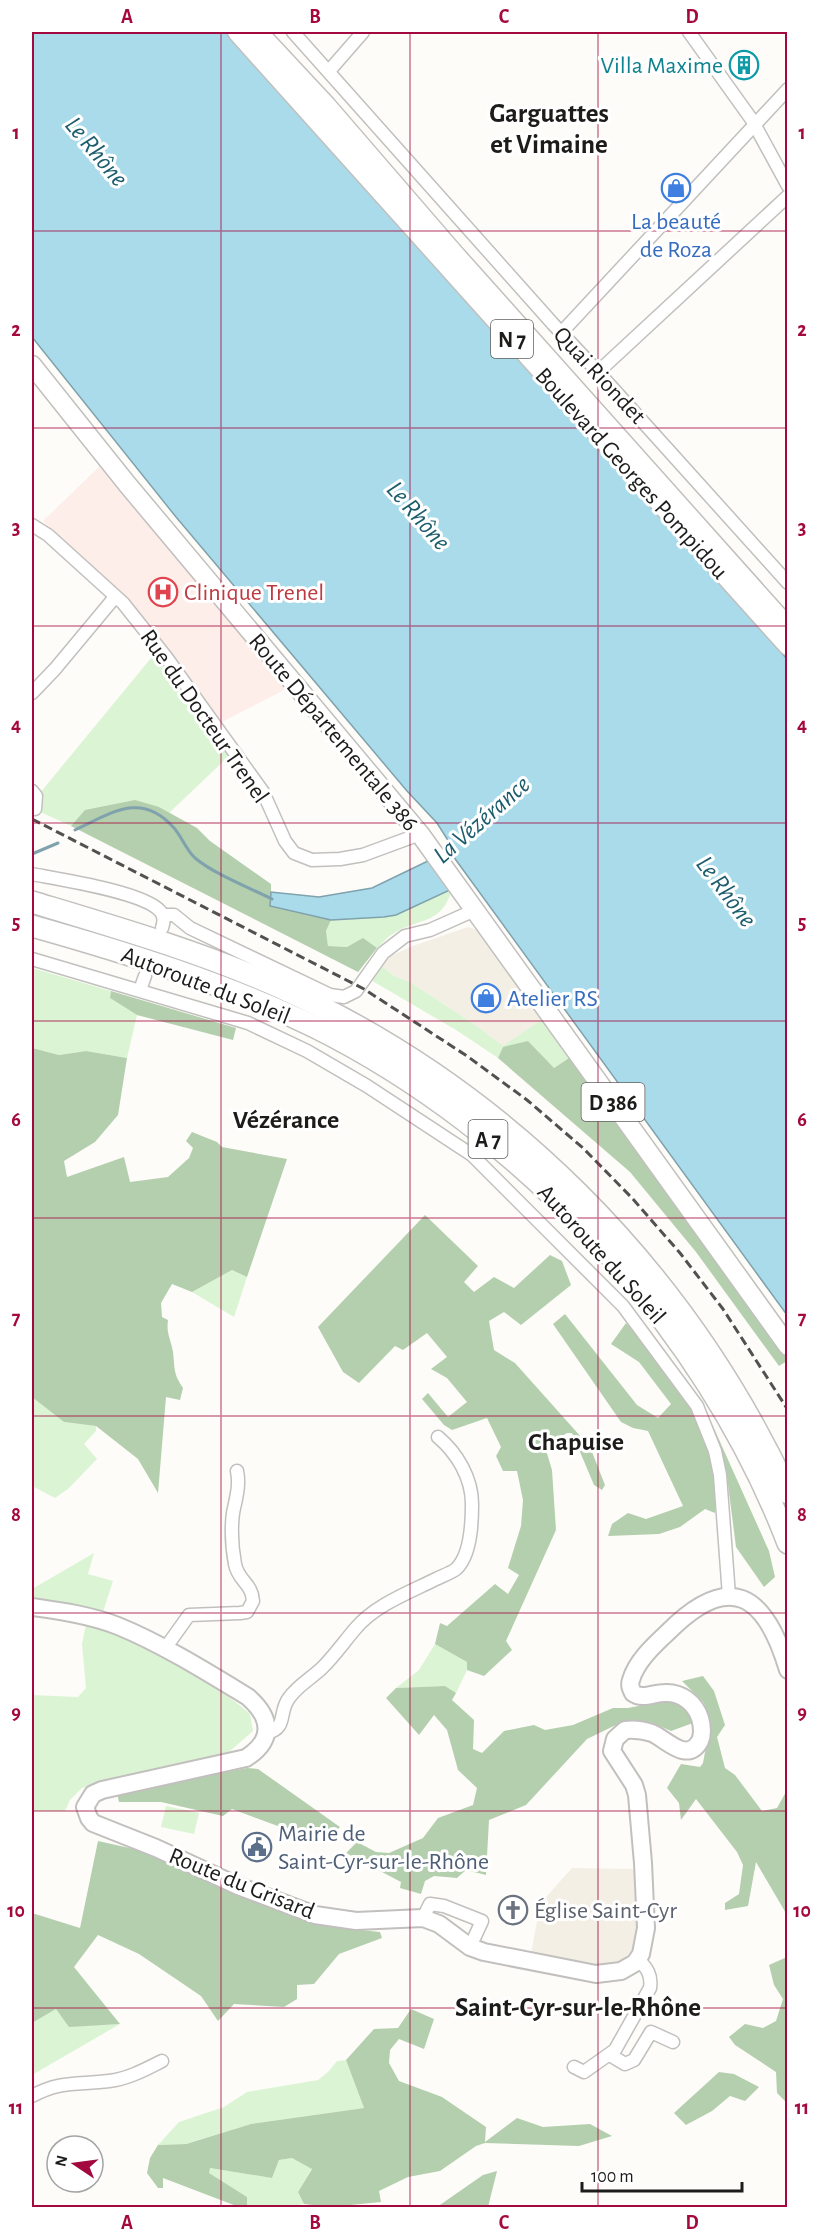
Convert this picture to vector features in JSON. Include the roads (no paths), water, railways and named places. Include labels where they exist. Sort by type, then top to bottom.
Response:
[{"type":"highway","name":"Autoroute du Soleil","points":[[32,902],[182,948],[279,987],[384,1041],[429,1070],[503,1124],[562,1176],[609,1223],[649,1269],[697,1333],[744,1406],[788,1493]]},
{"type":"highway","name":"Autoroute du Soleil","points":[[32,926],[172,968],[260,1002],[316,1028],[373,1059],[419,1088],[490,1141],[547,1191],[596,1240],[669,1328],[725,1416],[758,1476],[788,1543]]},
{"type":"main road","name":"Boulevard Georges Pompidou","points":[[237,32],[788,646]]},
{"type":"main road","name":"Boulevard Georges Pompidou","points":[[258,32],[327,106],[461,261],[788,627]]},
{"type":"main road","name":"Route Départementale 386","points":[[32,365],[127,484],[426,841]]},
{"type":"main road","name":"D 386","points":[[426,841],[788,1347]]},
{"type":"street","name":"Quai Riondet","points":[[293,32],[788,583]]},
{"type":"street","points":[[329,71],[363,32]]},
{"type":"street","points":[[689,32],[754,124],[788,186]]},
{"type":"street","points":[[561,333],[788,88]]},
{"type":"street","points":[[598,372],[788,196]]},
{"type":"street","name":"Rue du Docteur Trenel","points":[[32,525],[48,536],[123,603],[166,657],[263,792],[285,842],[294,853],[312,860],[340,859],[426,841]]},
{"type":"street","points":[[32,693],[56,669],[115,597]]},
{"type":"street","points":[[32,791],[36,796],[35,809]]},
{"type":"street","points":[[32,874],[130,895],[150,903],[159,908],[163,915],[162,928]]},
{"type":"street","points":[[163,915],[174,915],[199,933],[330,995],[344,998],[356,991],[383,953],[394,943],[405,936],[430,930],[475,910]]},
{"type":"street","points":[[32,959],[248,1023],[307,1051],[367,1086],[472,1155],[623,1306],[697,1406],[715,1451],[723,1504],[729,1596]]},
{"type":"street","points":[[140,990],[145,976]]},
{"type":"street","points":[[32,1607],[64,1611],[118,1626],[248,1697],[263,1713],[267,1733],[275,1731],[288,1699],[323,1667],[362,1621],[377,1609],[456,1568],[466,1551],[472,1526],[472,1493],[463,1467],[438,1437]]},
{"type":"street","points":[[164,1650],[189,1615],[247,1612],[253,1601],[250,1587],[237,1573],[235,1564],[232,1530],[239,1484],[237,1471]]},
{"type":"street","points":[[470,1947],[482,1921],[444,1906],[430,1904],[423,1918],[439,1924],[470,1947],[484,1952],[596,1974],[621,1971],[630,1967],[638,1959],[644,1943],[646,1928],[639,1807],[634,1785],[612,1751],[613,1744],[618,1734],[625,1730],[632,1730],[656,1735],[682,1750],[694,1748],[702,1733],[701,1720],[696,1709],[688,1700],[666,1693],[636,1696],[631,1690],[631,1680],[637,1667],[651,1648],[672,1627],[699,1607],[718,1598],[737,1596],[748,1601],[766,1620],[781,1648],[788,1670]]},
{"type":"street","name":"Route du Grisard","points":[[267,1733],[261,1746],[246,1758],[102,1790],[93,1794],[85,1807],[88,1818],[105,1829],[156,1848],[238,1886],[315,1915],[356,1921],[423,1918]]},
{"type":"street","points":[[574,2067],[584,2073],[615,2050],[650,1988],[649,1974],[638,1959]]},
{"type":"street","points":[[610,2055],[625,2064],[634,2060],[651,2032],[673,2042]]},
{"type":"street","points":[[32,2096],[68,2083],[106,2082],[123,2078],[162,2061]]},
{"type":"water","name":"Le Rhône","points":[[32,32],[228,32],[787,659],[787,1315],[453,856],[456,853],[437,823],[407,791],[176,517],[32,337]]},
{"type":"water","points":[[430,860],[452,889],[396,915],[331,920],[270,906],[271,892],[319,897],[372,888]]},
{"type":"waterway","name":"La Vézérance","points":[[75,830],[113,812],[137,808],[150,810],[174,828],[192,855],[203,864],[272,899]]},
{"type":"waterway","name":"La Vézérance","points":[[32,854],[58,843]]},
{"type":"railway","points":[[32,819],[364,989],[467,1056],[527,1100],[583,1148],[632,1198],[680,1253],[723,1309],[788,1410]]},
{"type":"place","name":"Villa Maxime","points":[[744,65]]},
{"type":"place","name":"La beauté de Roza","points":[[676,188]]},
{"type":"place","name":"Clinique Trenel","points":[[163,592]]},
{"type":"place","name":"Atelier RS","points":[[486,998]]},
{"type":"place","name":"Mairie de Saint-Cyr-sur-le-Rhône","points":[[257,1847]]},
{"type":"place","name":"Église Saint-Cyr","points":[[513,1910]]},
{"type":"district","name":"Garguattes et Vimaine","points":[[549,128]]},
{"type":"district","name":"Vézérance","points":[[286,1119]]},
{"type":"district","name":"Chapuise","points":[[576,1441]]},
{"type":"district","name":"Saint-Cyr-sur-le-Rhône","points":[[578,2007]]}]
